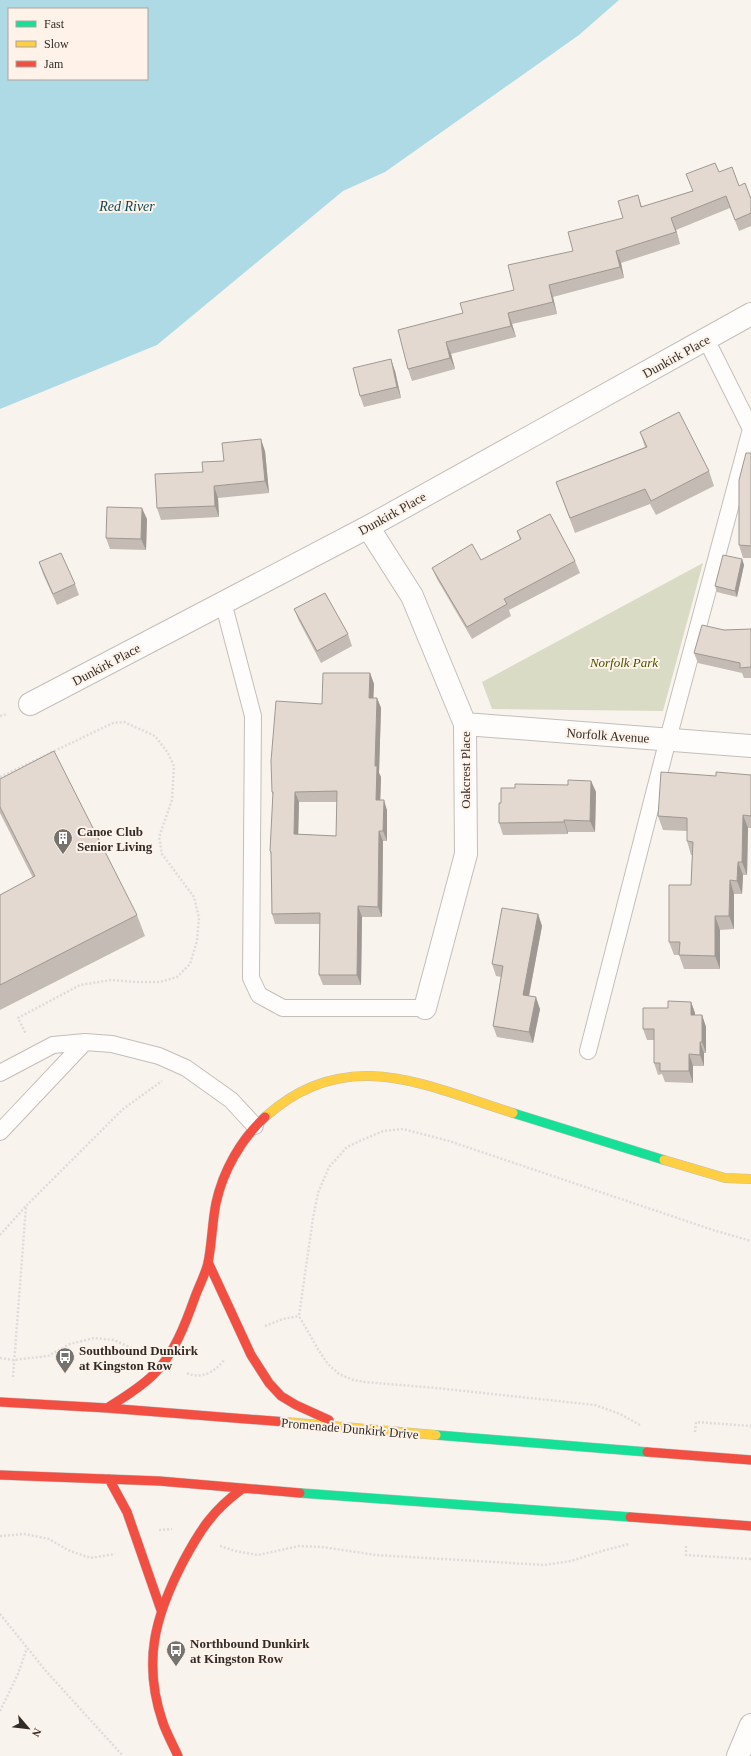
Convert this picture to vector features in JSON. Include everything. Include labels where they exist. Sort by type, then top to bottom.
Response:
[{"type":"main road","points":[[107,1408],[132,1393],[149,1379],[165,1362],[188,1315],[208,1262],[213,1219],[221,1184],[235,1154],[255,1126],[292,1097],[318,1084],[343,1078],[366,1075],[406,1079],[436,1087],[691,1169],[725,1178],[751,1179]]},
{"type":"main road","points":[[208,1262],[251,1355],[269,1383],[281,1396],[312,1414],[349,1427]]},
{"type":"main road","name":"Promenade Dunkirk Drive","points":[[0,1402],[107,1408],[751,1460]]},
{"type":"main road","points":[[0,1474],[159,1481],[242,1489],[751,1526]]},
{"type":"main road","points":[[109,1479],[127,1512],[161,1610]]},
{"type":"main road","points":[[178,1756],[163,1722],[155,1696],[152,1670],[154,1639],[161,1610],[178,1571],[196,1536],[214,1512],[242,1489]]},
{"type":"street","name":"Dunkirk Place","points":[[30,704],[368,526],[751,314]]},
{"type":"street","name":"Oakcrest Place","points":[[368,526],[412,596],[465,724],[466,854],[425,1008]]},
{"type":"street","name":"Norfolk Avenue","points":[[465,724],[751,746]]},
{"type":"street","points":[[738,1756],[751,1725]]},
{"type":"lane","points":[[588,1051],[668,739],[751,429],[706,339]]},
{"type":"lane","points":[[223,602],[253,716],[251,978],[259,995],[283,1008],[425,1008]]},
{"type":"lane","points":[[0,1132],[85,1042]]},
{"type":"lane","points":[[0,1073],[53,1045],[85,1042],[112,1044],[134,1048],[159,1056],[186,1068],[231,1100],[255,1126]]},
{"type":"path","points":[[0,777],[113,723],[124,722],[135,725],[155,736],[168,753],[174,766],[172,800],[159,837],[162,854],[194,897],[199,918],[198,942],[190,964],[177,977],[160,982],[111,980],[80,985],[18,1018],[28,1040]]},
{"type":"path","points":[[0,1235],[26,1206],[123,1109],[159,1082],[186,1068]]},
{"type":"path","points":[[644,1426],[620,1414],[595,1405],[366,1382],[353,1380],[339,1374],[328,1364],[319,1352],[299,1316],[318,1193],[330,1166],[347,1147],[382,1131],[402,1129],[449,1141],[713,1230],[751,1240]]},
{"type":"path","points":[[12,1402],[13,1360],[26,1206]]},
{"type":"path","points":[[687,1433],[695,1433],[696,1422],[751,1426]]},
{"type":"path","points":[[0,1536],[25,1534],[49,1539],[68,1550],[90,1558],[124,1552],[139,1546],[148,1536],[158,1530],[169,1529],[183,1531],[235,1551],[258,1555],[299,1546],[322,1547],[376,1555],[544,1565],[571,1561],[602,1551],[636,1543]]},
{"type":"path","points":[[686,1543],[686,1554],[751,1559]]},
{"type":"path","points":[[0,1614],[27,1648],[123,1756]]},
{"type":"path","points":[[0,1711],[18,1674],[27,1648]]},
{"type":"green space","name":"Norfolk Park","points":[[703,563],[663,711],[492,709],[482,682]]},
{"type":"water","name":"Red River","points":[[0,0],[619,0],[579,35],[385,172],[343,191],[157,345],[0,409]]},
{"type":"building","points":[[715,163],[719,172],[732,167],[739,186],[745,183],[751,199],[751,213],[735,220],[726,196],[671,218],[676,232],[616,251],[620,267],[549,285],[553,302],[508,313],[511,326],[446,342],[450,358],[408,369],[398,330],[463,313],[460,303],[514,290],[508,265],[573,251],[568,232],[623,218],[618,201],[638,195],[641,207],[693,191],[686,174]]},
{"type":"building","points":[[391,359],[397,387],[360,396],[353,368]]},
{"type":"building","points":[[679,412],[709,471],[651,501],[645,489],[570,518],[556,482],[647,447],[640,432]]},
{"type":"building","points":[[261,439],[265,481],[214,486],[215,506],[157,508],[155,474],[203,472],[202,462],[224,461],[222,443]]},
{"type":"building","points":[[746,453],[751,453],[751,546],[739,545],[739,480]]},
{"type":"building","points":[[107,507],[142,508],[141,539],[106,538]]},
{"type":"building","points":[[550,514],[575,561],[504,599],[507,604],[467,627],[432,568],[472,544],[481,560],[521,539],[517,531]]},
{"type":"building","points":[[61,553],[75,584],[53,594],[39,562]]},
{"type":"building","points":[[723,555],[742,559],[735,591],[715,586]]},
{"type":"building","points":[[325,593],[348,634],[317,651],[294,609]]},
{"type":"building","points":[[702,625],[724,630],[751,629],[751,667],[740,668],[740,663],[694,653]]},
{"type":"building","points":[[323,673],[370,673],[369,698],[377,698],[375,766],[377,766],[376,800],[384,800],[383,831],[379,831],[378,907],[358,906],[357,975],[319,975],[320,913],[272,914],[270,851],[273,792],[271,761],[276,701],[322,704]],"holes":[[[337,791],[336,836],[294,834],[295,792]]]},
{"type":"building","name":"Canoe Club Senior Living","points":[[54,751],[137,915],[0,985],[0,895],[35,876],[0,807],[0,779]]},
{"type":"building","points":[[661,772],[716,776],[716,772],[751,775],[751,816],[743,815],[742,862],[738,862],[737,881],[730,880],[729,916],[715,916],[715,956],[679,955],[680,942],[669,942],[669,885],[691,885],[693,842],[687,841],[687,818],[658,816]]},
{"type":"building","points":[[568,780],[591,781],[590,821],[564,820],[564,822],[499,823],[501,788],[515,788],[515,784],[568,785]]},
{"type":"building","points":[[502,908],[538,914],[523,995],[536,997],[529,1032],[493,1026],[503,966],[492,964]]},
{"type":"building","points":[[668,1001],[691,1002],[691,1015],[702,1015],[702,1042],[700,1042],[700,1055],[689,1054],[689,1071],[660,1071],[660,1063],[654,1063],[654,1029],[643,1029],[643,1008],[668,1008]]},
{"type":"traffic: fast","points":[[513,1113],[664,1160]]},
{"type":"traffic: fast","points":[[436,1435],[647,1452]]},
{"type":"traffic: fast","points":[[300,1493],[630,1517]]},
{"type":"traffic: slow","points":[[265,1117],[295,1095],[325,1082],[356,1076],[386,1077],[417,1083],[513,1113]]},
{"type":"traffic: slow","points":[[664,1160],[725,1178],[751,1179]]},
{"type":"traffic: slow","points":[[286,1422],[436,1435]]},
{"type":"traffic: jam","points":[[107,1408],[149,1379],[161,1366],[173,1348],[183,1328],[207,1267],[216,1203],[223,1179],[241,1145],[265,1117]]},
{"type":"traffic: jam","points":[[208,1262],[251,1355],[269,1383],[281,1396],[296,1405],[329,1420]]},
{"type":"traffic: jam","points":[[0,1402],[107,1408],[286,1422]]},
{"type":"traffic: jam","points":[[647,1452],[751,1460]]},
{"type":"traffic: jam","points":[[0,1475],[159,1481],[300,1493]]},
{"type":"traffic: jam","points":[[109,1479],[127,1512],[161,1610]]},
{"type":"traffic: jam","points":[[178,1756],[163,1723],[153,1680],[153,1659],[159,1621],[173,1582],[201,1530],[215,1513],[242,1489]]},
{"type":"traffic: jam","points":[[630,1517],[751,1526]]},
{"type":"place","name":"Canoe Club Senior Living","points":[[63,855]]},
{"type":"place","name":"Southbound Dunkirk at Kingston Row","points":[[65,1374]]},
{"type":"place","name":"Northbound Dunkirk at Kingston Row","points":[[176,1667]]}]
